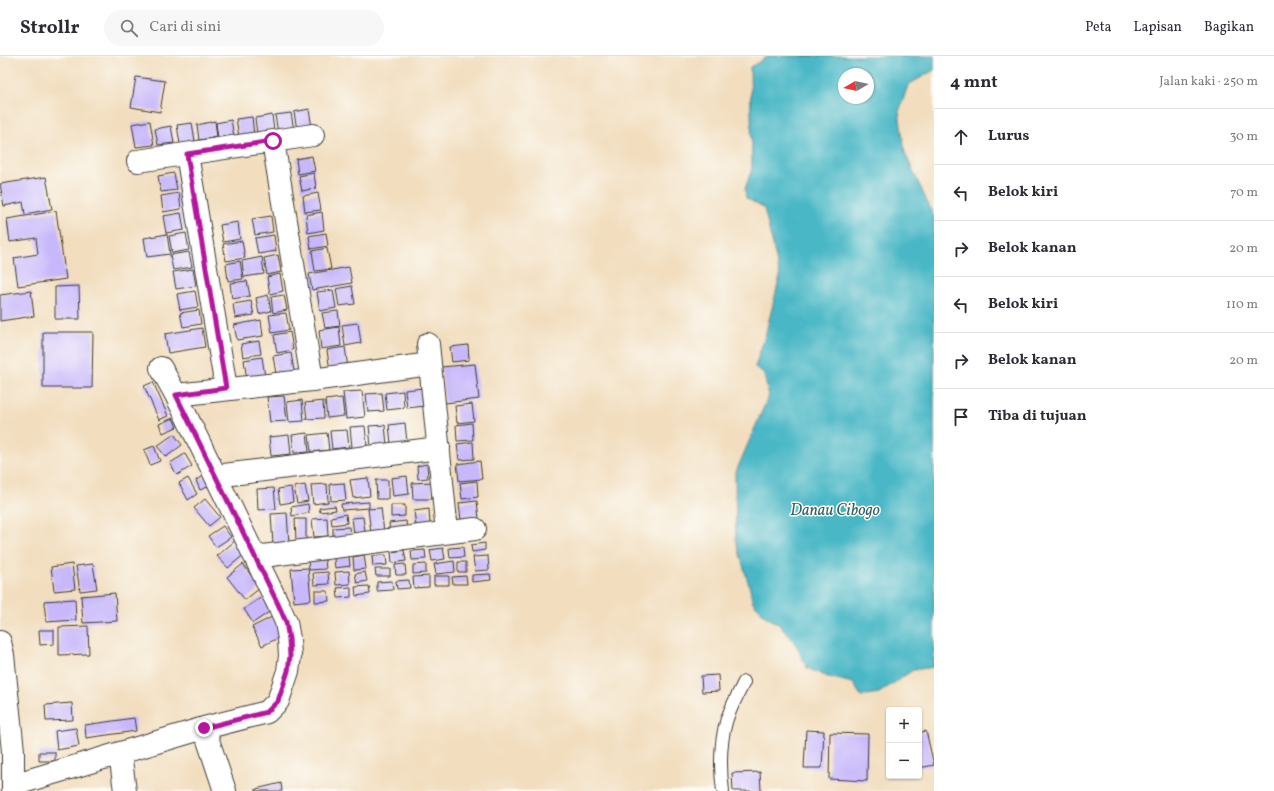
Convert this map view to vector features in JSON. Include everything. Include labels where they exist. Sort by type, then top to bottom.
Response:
[{"type":"street","points":[[138,161],[313,135]]},
{"type":"street","points":[[273,141],[312,380]]},
{"type":"street","points":[[187,154],[226,388]]},
{"type":"street","points":[[176,395],[226,388],[312,380],[429,354],[447,532]]},
{"type":"street","points":[[0,642],[3,656],[13,751],[13,788],[120,753],[204,728],[267,712],[278,701],[288,671],[290,656],[286,622],[216,476],[161,368]]},
{"type":"street","points":[[216,476],[439,448]]},
{"type":"street","points":[[255,557],[475,529]]},
{"type":"street","points":[[204,728],[225,791]]},
{"type":"street","points":[[120,753],[125,791]]},
{"type":"lane","points":[[723,791],[721,749],[726,722],[744,682]]},
{"type":"water","name":"Danau Cibogo","points":[[769,56],[934,56],[934,70],[908,85],[899,112],[905,153],[934,217],[934,667],[913,670],[879,693],[861,696],[853,683],[828,677],[807,668],[797,646],[780,625],[765,616],[752,601],[736,541],[735,474],[769,395],[763,372],[755,367],[765,336],[780,276],[764,208],[746,198],[745,189],[752,168],[750,67]]},
{"type":"building","points":[[136,77],[165,81],[160,112],[131,107]]},
{"type":"building","points":[[309,109],[312,128],[297,130],[294,112]]},
{"type":"building","points":[[291,113],[294,130],[278,133],[275,115]]},
{"type":"building","points":[[272,115],[274,131],[257,134],[255,118]]},
{"type":"building","points":[[252,117],[254,135],[239,137],[236,119]]},
{"type":"building","points":[[231,120],[234,136],[218,138],[216,123]]},
{"type":"building","points":[[150,121],[154,145],[136,147],[132,124]]},
{"type":"building","points":[[215,121],[217,137],[199,140],[197,125]]},
{"type":"building","points":[[192,123],[195,141],[180,144],[177,125]]},
{"type":"building","points":[[171,126],[174,143],[158,145],[155,129]]},
{"type":"building","points":[[312,156],[315,171],[298,174],[296,159]]},
{"type":"building","points":[[174,173],[177,190],[161,192],[158,176]]},
{"type":"building","points":[[314,173],[316,188],[302,191],[299,176]]},
{"type":"building","points":[[46,177],[52,209],[25,214],[23,202],[4,206],[0,184]]},
{"type":"building","points":[[179,193],[181,209],[163,212],[161,196]]},
{"type":"building","points":[[318,193],[321,210],[305,212],[303,196]]},
{"type":"building","points":[[56,211],[66,279],[18,286],[14,258],[38,254],[36,238],[10,242],[7,219]]},
{"type":"building","points":[[322,212],[324,230],[308,233],[306,215]]},
{"type":"building","points":[[181,213],[184,230],[166,233],[163,216]]},
{"type":"building","points":[[271,216],[273,232],[255,235],[252,219]]},
{"type":"building","points":[[238,222],[240,239],[223,242],[220,225]]},
{"type":"building","points":[[186,233],[189,250],[172,253],[169,236]]},
{"type":"building","points":[[326,233],[328,246],[311,249],[309,236]]},
{"type":"building","points":[[167,234],[170,254],[147,257],[144,238]]},
{"type":"building","points":[[274,235],[276,251],[258,254],[255,238]]},
{"type":"building","points":[[242,241],[245,258],[226,261],[223,244]]},
{"type":"building","points":[[327,248],[331,269],[315,271],[312,251]]},
{"type":"building","points":[[189,252],[192,267],[173,270],[170,255]]},
{"type":"building","points":[[278,255],[281,272],[267,275],[264,258]]},
{"type":"building","points":[[262,257],[264,274],[244,277],[242,261]]},
{"type":"building","points":[[240,261],[243,279],[228,281],[226,264]]},
{"type":"building","points":[[349,267],[352,283],[312,290],[309,274]]},
{"type":"building","points":[[193,269],[196,286],[176,289],[173,272]]},
{"type":"building","points":[[280,274],[283,291],[270,294],[267,277]]},
{"type":"building","points":[[247,281],[250,296],[232,299],[230,283]]},
{"type":"building","points":[[79,286],[80,319],[55,319],[55,287]]},
{"type":"building","points":[[352,286],[355,304],[339,306],[336,289]]},
{"type":"building","points":[[333,290],[336,308],[320,311],[317,292]]},
{"type":"building","points":[[31,291],[34,316],[0,321],[0,295]]},
{"type":"building","points":[[195,291],[198,307],[180,310],[177,294]]},
{"type":"building","points":[[268,295],[271,311],[259,314],[256,298]]},
{"type":"building","points":[[284,295],[287,310],[273,313],[271,297]]},
{"type":"building","points":[[251,301],[254,315],[235,318],[233,304]]},
{"type":"building","points":[[199,310],[201,324],[183,327],[180,313]]},
{"type":"building","points":[[338,311],[340,326],[325,328],[322,313]]},
{"type":"building","points":[[286,313],[289,330],[272,333],[269,315]]},
{"type":"building","points":[[261,320],[263,336],[237,340],[234,325]]},
{"type":"building","points":[[358,323],[361,343],[345,346],[342,325]]},
{"type":"building","points":[[339,327],[341,346],[321,349],[319,330]]},
{"type":"building","points":[[202,328],[205,347],[168,353],[165,334]]},
{"type":"building","points":[[43,332],[93,332],[92,388],[43,388]]},
{"type":"building","points":[[290,332],[293,350],[277,353],[274,335]]},
{"type":"building","points":[[259,341],[261,354],[243,357],[241,344]]},
{"type":"building","points":[[468,345],[469,360],[452,362],[450,347]]},
{"type":"building","points":[[345,347],[348,368],[330,371],[327,350]]},
{"type":"building","points":[[291,353],[294,371],[276,374],[273,356]]},
{"type":"building","points":[[262,357],[265,377],[247,380],[244,360]]},
{"type":"building","points":[[475,364],[479,399],[445,403],[441,367]]},
{"type":"building","points":[[153,382],[168,416],[159,420],[144,386]]},
{"type":"building","points":[[423,388],[425,406],[407,408],[405,390]]},
{"type":"building","points":[[362,391],[365,417],[346,419],[343,392]]},
{"type":"building","points":[[403,391],[404,408],[387,410],[385,393]]},
{"type":"building","points":[[382,393],[384,411],[368,412],[366,394]]},
{"type":"building","points":[[284,396],[287,421],[270,422],[267,397]]},
{"type":"building","points":[[342,398],[344,416],[327,418],[325,400]]},
{"type":"building","points":[[302,400],[304,421],[289,422],[287,402]]},
{"type":"building","points":[[323,401],[324,418],[307,419],[305,403]]},
{"type":"building","points":[[472,404],[474,421],[457,423],[455,406]]},
{"type":"building","points":[[173,418],[177,427],[163,433],[159,424]]},
{"type":"building","points":[[405,423],[407,442],[391,444],[389,425]]},
{"type":"building","points":[[472,423],[473,440],[457,441],[456,425]]},
{"type":"building","points":[[385,425],[387,445],[371,447],[369,426]]},
{"type":"building","points":[[365,426],[367,446],[352,448],[350,427]]},
{"type":"building","points":[[347,430],[349,447],[332,449],[330,431]]},
{"type":"building","points":[[307,433],[309,452],[294,453],[292,435]]},
{"type":"building","points":[[327,433],[329,450],[311,452],[309,435]]},
{"type":"building","points":[[174,434],[182,445],[166,457],[157,446]]},
{"type":"building","points":[[289,435],[291,454],[271,456],[269,437]]},
{"type":"building","points":[[473,442],[474,459],[459,460],[457,444]]},
{"type":"building","points":[[154,446],[160,461],[150,465],[144,450]]},
{"type":"building","points":[[185,454],[192,466],[177,475],[170,463]]},
{"type":"building","points":[[480,461],[482,479],[459,481],[457,464]]},
{"type":"building","points":[[427,464],[428,478],[418,479],[417,466]]},
{"type":"building","points":[[209,474],[214,484],[200,490],[196,480]]},
{"type":"building","points":[[407,476],[409,494],[393,496],[391,478]]},
{"type":"building","points":[[188,478],[197,494],[188,500],[179,483]]},
{"type":"building","points":[[368,478],[370,496],[353,498],[350,480]]},
{"type":"building","points":[[376,480],[388,480],[388,499],[377,499]]},
{"type":"building","points":[[477,481],[478,497],[462,499],[460,483]]},
{"type":"building","points":[[432,482],[432,499],[413,499],[412,483]]},
{"type":"building","points":[[344,483],[346,500],[331,501],[330,484]]},
{"type":"building","points":[[327,484],[328,502],[313,504],[311,485]]},
{"type":"building","points":[[305,485],[308,501],[297,503],[294,487]]},
{"type":"building","points":[[291,487],[293,502],[280,504],[278,489]]},
{"type":"building","points":[[274,488],[276,509],[258,510],[257,489]]},
{"type":"building","points":[[205,499],[220,517],[209,526],[194,508]]},
{"type":"building","points":[[477,501],[479,519],[461,521],[459,503]]},
{"type":"building","points":[[369,502],[369,508],[342,510],[341,504]]},
{"type":"building","points":[[308,504],[309,513],[292,516],[291,507]]},
{"type":"building","points":[[391,505],[405,505],[405,516],[391,517]]},
{"type":"building","points":[[335,506],[336,510],[320,512],[319,508]]},
{"type":"building","points":[[381,508],[384,532],[371,533],[368,509]]},
{"type":"building","points":[[429,509],[430,525],[416,526],[414,511]]},
{"type":"building","points":[[287,513],[289,544],[273,545],[271,514]]},
{"type":"building","points":[[346,514],[347,523],[332,525],[331,517]]},
{"type":"building","points":[[363,517],[365,532],[354,534],[352,518]]},
{"type":"building","points":[[327,518],[328,536],[314,537],[312,519]]},
{"type":"building","points":[[295,519],[306,519],[306,541],[296,541]]},
{"type":"building","points":[[406,521],[407,531],[390,533],[389,523]]},
{"type":"building","points":[[223,526],[231,537],[216,547],[208,536]]},
{"type":"building","points":[[349,527],[350,538],[333,538],[333,528]]},
{"type":"building","points":[[236,540],[247,552],[228,568],[217,556]]},
{"type":"building","points":[[485,543],[485,550],[472,552],[471,545]]},
{"type":"building","points":[[463,547],[464,557],[450,558],[449,548]]},
{"type":"building","points":[[443,548],[445,559],[432,561],[430,550]]},
{"type":"building","points":[[404,550],[406,561],[392,563],[391,552]]},
{"type":"building","points":[[425,550],[426,559],[412,560],[411,551]]},
{"type":"building","points":[[364,555],[366,569],[354,570],[353,557]]},
{"type":"building","points":[[386,555],[387,565],[373,566],[372,556]]},
{"type":"building","points":[[349,556],[350,566],[335,568],[334,558]]},
{"type":"building","points":[[488,556],[489,570],[475,571],[473,557]]},
{"type":"building","points":[[325,560],[326,569],[309,570],[308,561]]},
{"type":"building","points":[[454,561],[455,572],[436,574],[434,564]]},
{"type":"building","points":[[458,562],[466,562],[466,572],[458,572]]},
{"type":"building","points":[[72,564],[75,589],[54,591],[51,567]]},
{"type":"building","points":[[93,564],[97,589],[80,591],[76,566]]},
{"type":"building","points":[[243,564],[260,588],[245,600],[227,577]]},
{"type":"building","points":[[405,564],[406,575],[396,575],[395,565]]},
{"type":"building","points":[[426,564],[426,573],[413,574],[413,565]]},
{"type":"building","points":[[308,568],[311,600],[294,602],[291,569]]},
{"type":"building","points":[[375,569],[390,569],[390,576],[376,576]]},
{"type":"building","points":[[349,571],[350,584],[336,585],[335,572]]},
{"type":"building","points":[[328,572],[329,584],[314,585],[313,573]]},
{"type":"building","points":[[365,572],[367,581],[357,583],[355,574]]},
{"type":"building","points":[[490,574],[491,580],[472,582],[472,575]]},
{"type":"building","points":[[429,576],[429,587],[414,588],[413,577]]},
{"type":"building","points":[[434,576],[449,576],[449,585],[434,585]]},
{"type":"building","points":[[466,576],[467,584],[453,584],[452,577]]},
{"type":"building","points":[[409,580],[410,588],[397,589],[396,581]]},
{"type":"building","points":[[392,581],[393,590],[377,591],[377,582]]},
{"type":"building","points":[[369,586],[370,594],[356,596],[355,587]]},
{"type":"building","points":[[351,587],[351,597],[338,598],[337,588]]},
{"type":"building","points":[[315,591],[328,591],[329,601],[315,602]]},
{"type":"building","points":[[115,593],[117,621],[83,623],[81,596]]},
{"type":"building","points":[[262,597],[272,610],[253,623],[244,609]]},
{"type":"building","points":[[75,599],[76,620],[46,622],[44,601]]},
{"type":"building","points":[[274,616],[284,635],[262,646],[252,627]]},
{"type":"building","points":[[88,626],[89,654],[59,655],[59,627]]},
{"type":"building","points":[[39,630],[54,630],[54,644],[40,645]]},
{"type":"building","points":[[718,675],[719,691],[702,692],[701,676]]},
{"type":"building","points":[[72,703],[73,720],[46,721],[45,705]]},
{"type":"building","points":[[134,718],[136,731],[86,738],[85,725]]},
{"type":"building","points":[[76,728],[79,746],[57,750],[55,731]]},
{"type":"building","points":[[806,730],[824,731],[822,768],[804,768]]},
{"type":"building","points":[[926,731],[934,765],[922,767],[922,743],[922,732]]},
{"type":"building","points":[[830,733],[868,734],[867,781],[829,779]]},
{"type":"building","points":[[39,752],[55,752],[55,761],[39,761]]},
{"type":"building","points":[[760,772],[761,791],[733,791],[732,773]]},
{"type":"building","points":[[281,783],[282,791],[256,791],[256,789]]},
{"type":"route","points":[[204,728],[267,712],[278,701],[288,671],[290,656],[286,622],[176,395],[226,388],[187,154],[273,141]]}]
